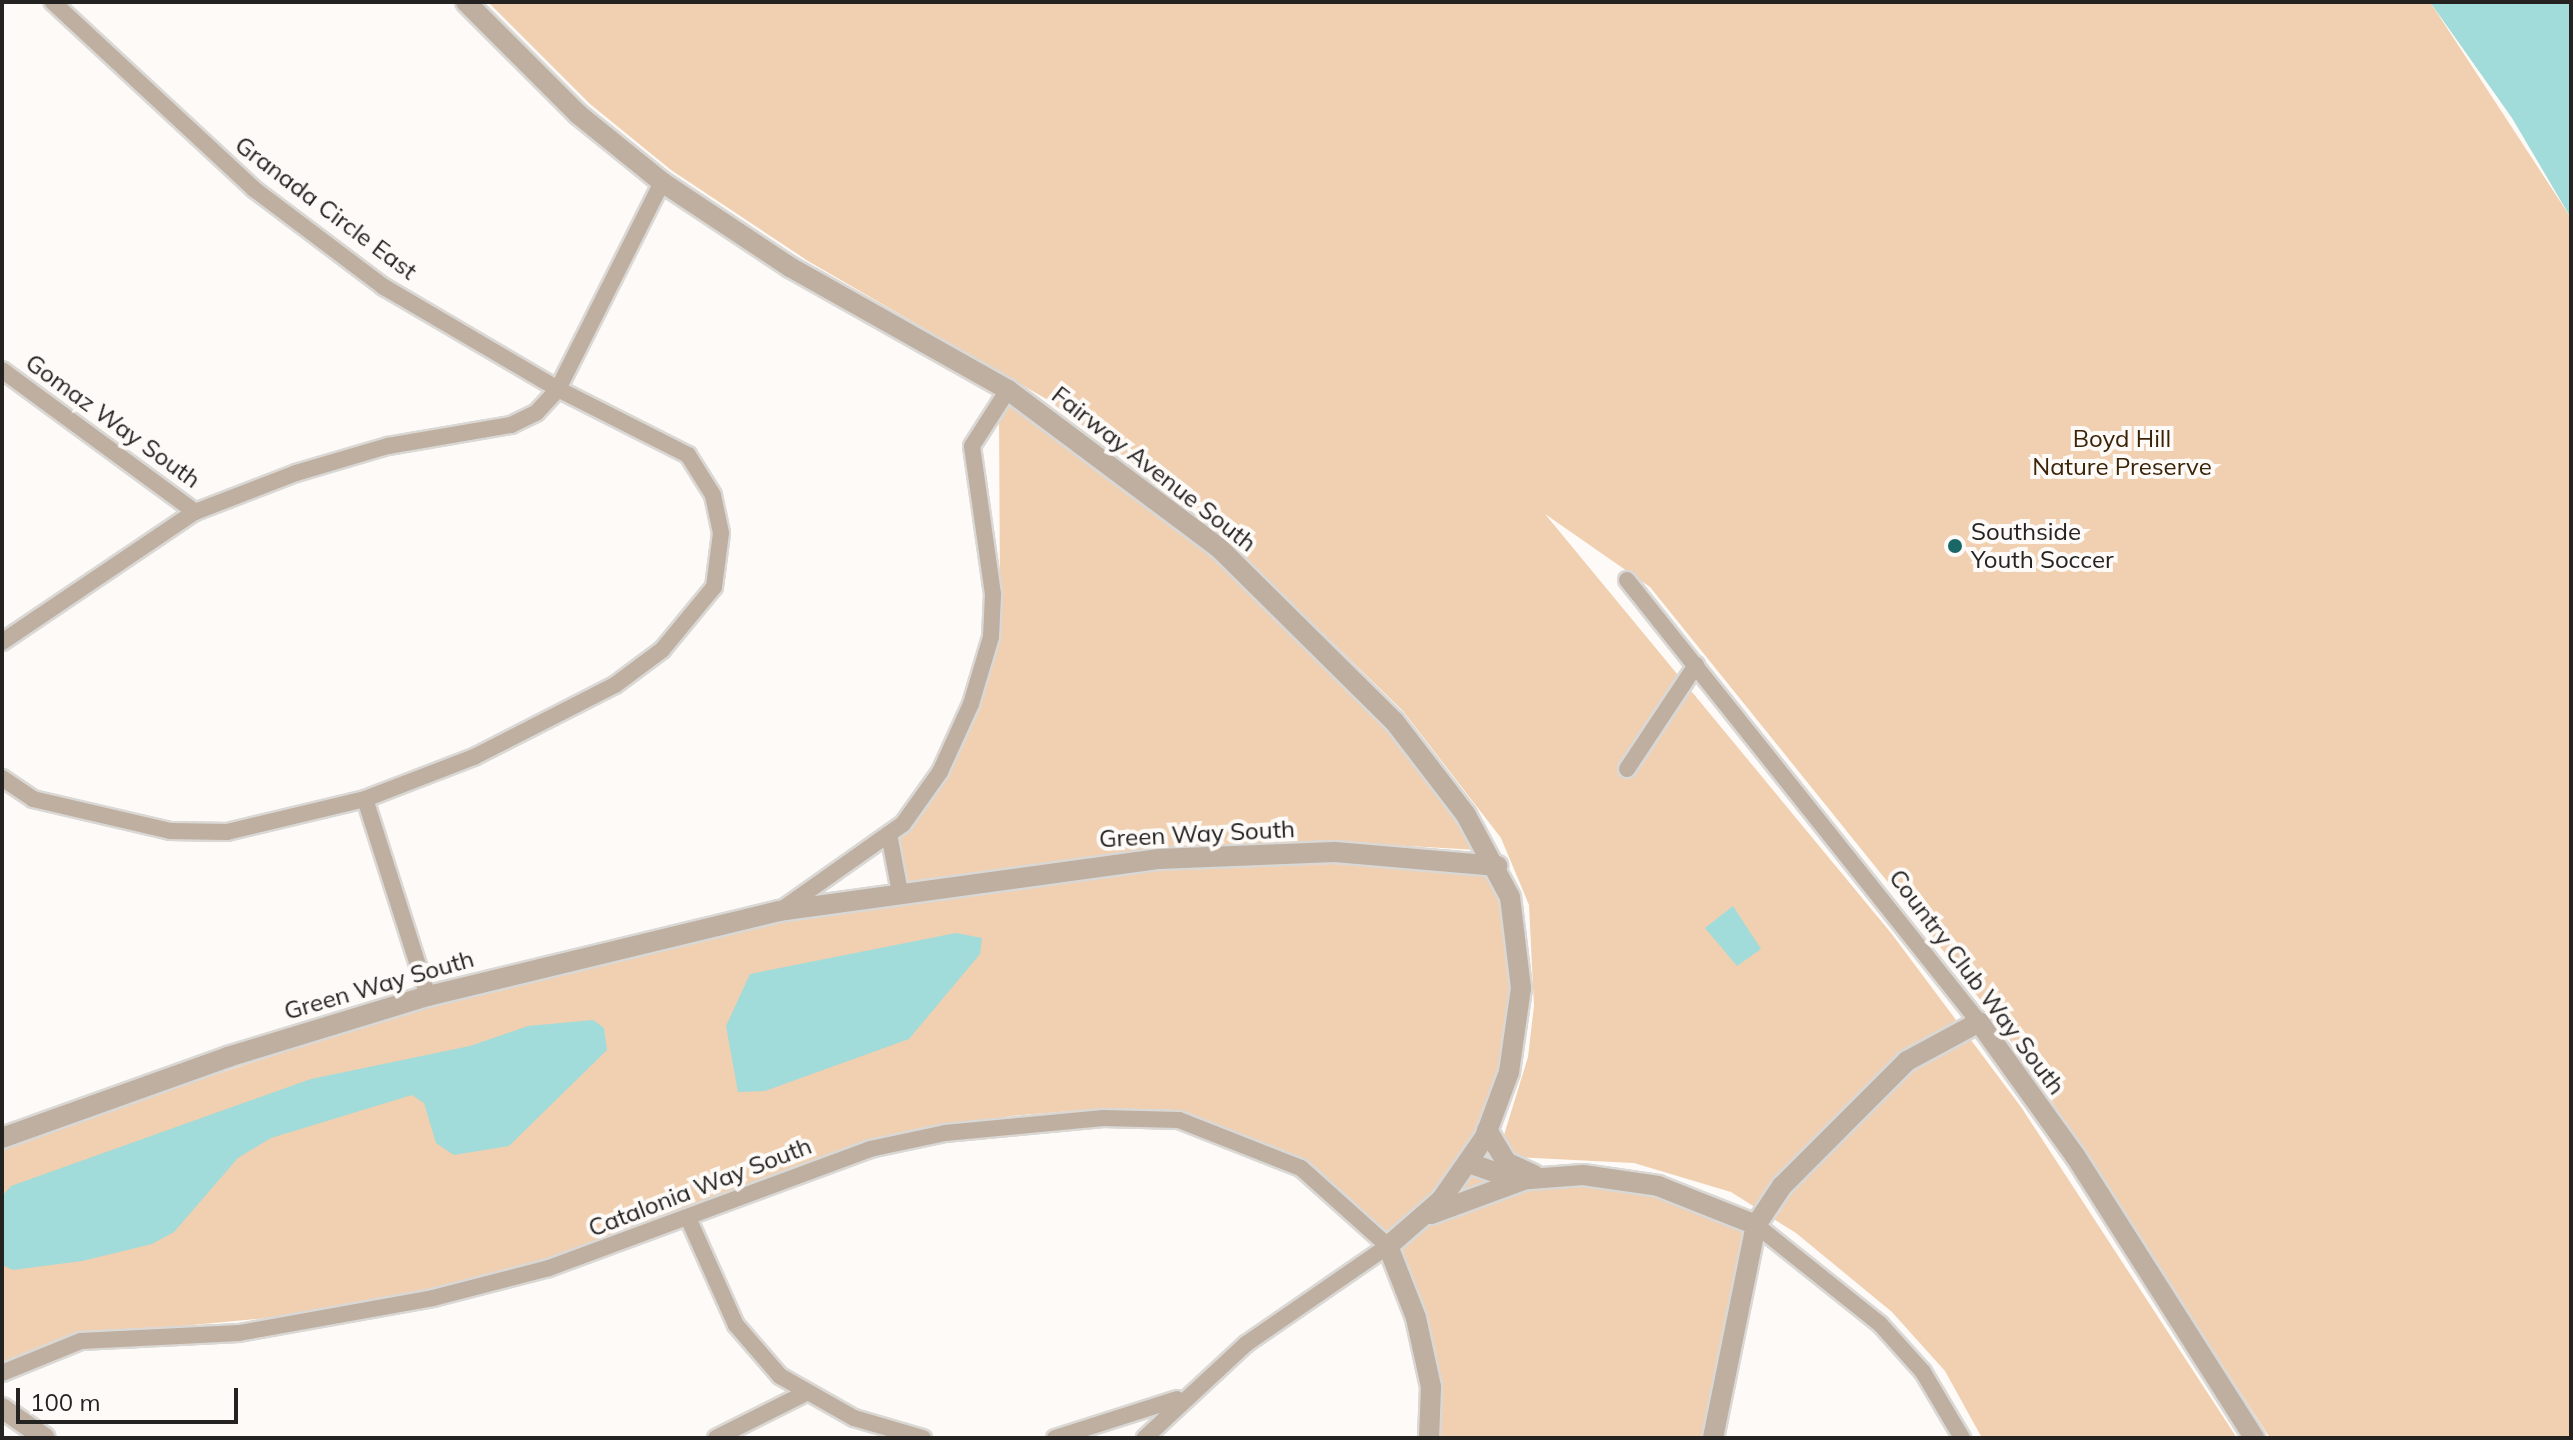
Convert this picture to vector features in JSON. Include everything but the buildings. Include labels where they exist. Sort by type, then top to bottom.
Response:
[{"type":"street","name":"Granada Circle East","points":[[2,778],[33,799],[170,831],[227,832],[365,799],[474,757],[615,685],[662,650],[714,587],[721,533],[713,495],[688,455],[558,389],[384,287],[254,189],[53,2]]},
{"type":"street","name":"Fairway Avenue South","points":[[466,2],[578,114],[662,182],[790,267],[1008,390],[1218,547],[1394,721],[1497,866],[1510,897],[1521,988],[1509,1072],[1487,1130],[1469,1163],[1423,1217],[1388,1246]]},
{"type":"street","points":[[2,642],[195,512],[388,446],[511,425],[558,389],[662,182]]},
{"type":"street","name":"Gomaz Way South","points":[[2,370],[195,512]]},
{"type":"street","name":"Green Way South","points":[[779,911],[889,834],[940,772],[991,637],[990,547],[972,446],[1008,390]]},
{"type":"street","name":"Country Club Way South","points":[[1627,580],[1979,1022],[2076,1157],[2254,1438]]},
{"type":"street","points":[[1627,769],[1696,665]]},
{"type":"street","points":[[365,799],[428,996]]},
{"type":"street","points":[[889,834],[900,892]]},
{"type":"street","name":"Green Way South","points":[[2,1138],[213,1062],[428,996],[779,911],[1158,859],[1335,852],[1497,866]]},
{"type":"street","points":[[1713,1438],[1756,1225],[1782,1186],[1907,1061],[1979,1022]]},
{"type":"street","name":"Catalonia Way South","points":[[2,1373],[81,1341],[334,1320],[549,1268],[689,1220],[870,1149],[1019,1124],[1179,1120],[1301,1168],[1388,1246]]},
{"type":"street","points":[[1487,1130],[1506,1162],[1532,1178]]},
{"type":"street","points":[[1469,1163],[1532,1178],[1658,1186],[1756,1225],[1880,1324],[1923,1372],[1962,1438]]},
{"type":"street","points":[[1423,1217],[1532,1178]]},
{"type":"street","points":[[689,1220],[736,1325],[780,1376],[806,1393],[917,1438]]},
{"type":"street","points":[[1145,1438],[1182,1397],[1388,1246],[1416,1318],[1431,1387],[1429,1438]]},
{"type":"street","points":[[716,1438],[806,1393]]},
{"type":"street","points":[[1055,1438],[1182,1397]]},
{"type":"street","points":[[2,1408],[45,1438]]},
{"type":"green space","name":"Boyd Hill Nature Preserve","points":[[488,2],[2430,2],[2571,218],[2571,1438],[2270,1438],[2029,1066],[1953,963],[1650,587],[1545,514],[1891,933],[2021,1107],[2237,1438],[1982,1438],[1945,1371],[1892,1312],[1796,1233],[1731,1192],[1634,1163],[1514,1157],[1504,1135],[1528,1057],[1534,1006],[1529,905],[1501,838],[1403,711],[1197,511],[1048,400],[808,261],[671,170],[590,104]]},
{"type":"green space","points":[[1009,401],[1213,554],[1388,727],[1478,850],[1337,842],[1158,850],[906,882],[898,839],[947,776],[1000,594],[999,413]]},
{"type":"green space","points":[[1337,859],[1488,868],[1503,900],[1513,982],[1501,1069],[1469,1147],[1426,1205],[1388,1235],[1314,1168],[1212,1122],[1084,1110],[1011,1116],[853,1146],[588,1249],[466,1282],[332,1312],[75,1336],[2,1365],[2,1148],[15,1141],[423,1006],[782,919],[1159,867]]},
{"type":"green space","points":[[1477,1163],[1656,1194],[1748,1230],[1705,1438],[1437,1438],[1398,1245]]},
{"type":"water","points":[[2430,2],[2571,2],[2571,218],[2512,118]]},
{"type":"water","points":[[1733,906],[1761,949],[1737,966],[1705,928]]},
{"type":"water","points":[[956,933],[982,938],[980,954],[909,1039],[765,1091],[738,1092],[726,1026],[750,974]]},
{"type":"water","points":[[593,1020],[604,1028],[607,1050],[509,1146],[454,1155],[436,1143],[424,1103],[412,1095],[271,1138],[238,1158],[174,1232],[152,1244],[82,1261],[13,1270],[2,1265],[2,1196],[11,1186],[311,1079],[470,1046],[528,1026]]},
{"type":"place","name":"Southside Youth Soccer","points":[[1955,546]]}]
